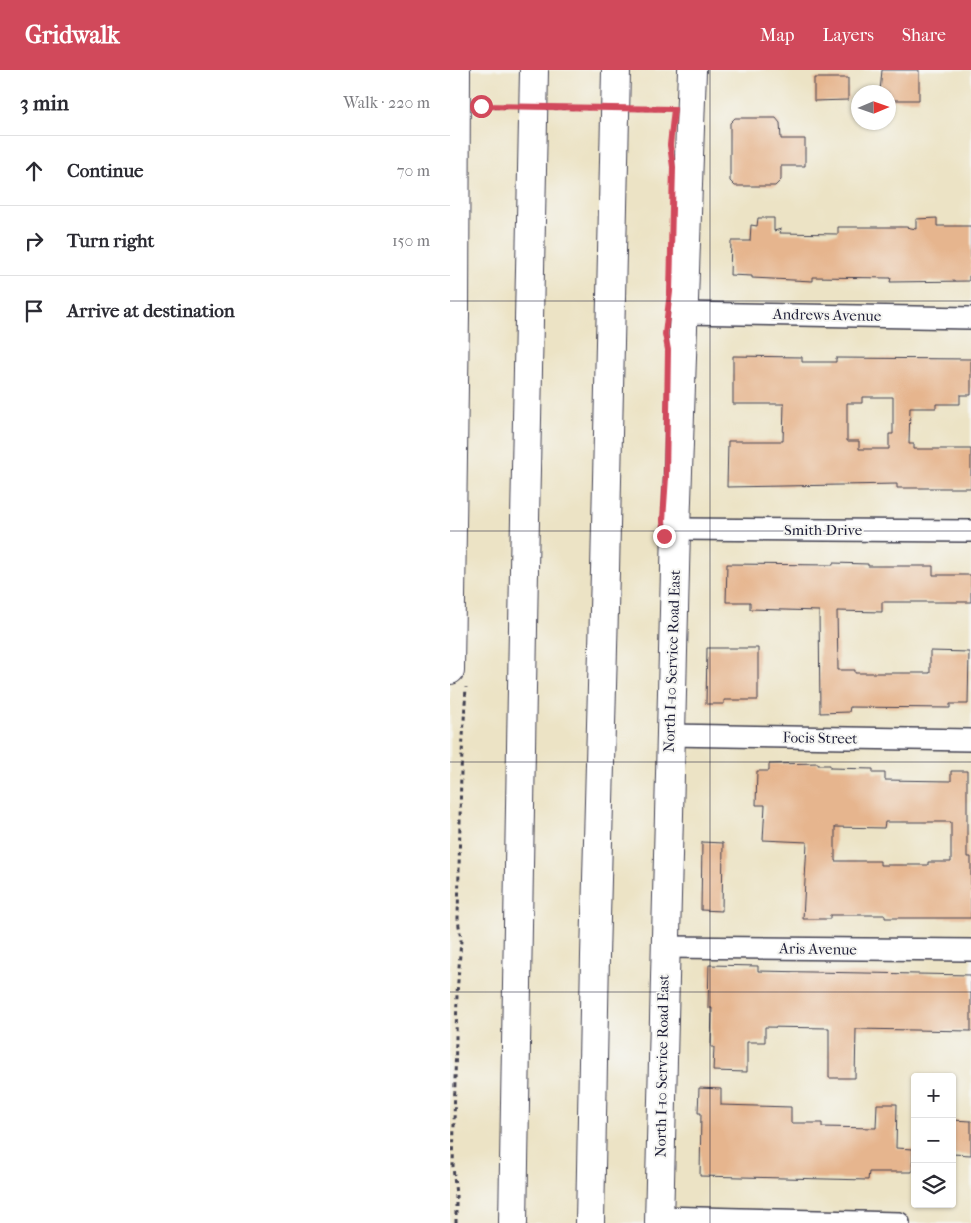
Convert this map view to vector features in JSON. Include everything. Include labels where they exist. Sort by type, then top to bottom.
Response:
[{"type":"main road","points":[[456,70],[452,526],[458,676]]},
{"type":"main road","points":[[513,1223],[534,70]]},
{"type":"main road","points":[[590,1223],[616,70]]},
{"type":"main road","name":"North I-10 Service Road East","points":[[659,1220],[670,735],[692,70]]},
{"type":"street","name":"Andrews Avenue","points":[[683,313],[971,318]]},
{"type":"street","name":"Smith Drive","points":[[676,529],[971,532]]},
{"type":"street","name":"Focis Street","points":[[670,735],[971,740]]},
{"type":"street","name":"Aris Avenue","points":[[665,947],[971,950]]},
{"type":"street","points":[[659,1220],[899,1223]]},
{"type":"path","points":[[474,107],[520,107]]},
{"type":"path","points":[[549,108],[597,108]]},
{"type":"path","points":[[636,109],[674,109]]},
{"type":"path","points":[[456,1223],[456,1195],[452,1167],[457,994],[461,940],[458,919],[461,771],[458,676]]},
{"type":"building","points":[[882,70],[919,70],[919,100],[896,100],[896,85],[881,85]]},
{"type":"building","points":[[814,78],[848,78],[848,100],[814,101]]},
{"type":"building","points":[[735,118],[776,118],[780,123],[781,139],[805,139],[805,166],[781,166],[781,180],[775,186],[735,186],[730,181],[730,123]]},
{"type":"building","points":[[758,218],[774,218],[774,231],[781,229],[780,233],[838,234],[838,227],[906,227],[916,229],[916,219],[937,218],[937,226],[971,226],[971,276],[969,276],[969,281],[890,282],[891,278],[813,277],[813,281],[730,275],[731,241],[750,241],[751,225],[757,226]]},
{"type":"building","points":[[733,356],[802,357],[802,362],[836,362],[836,358],[971,359],[971,395],[960,395],[960,404],[936,404],[936,408],[910,408],[909,444],[914,444],[914,449],[971,449],[971,488],[897,488],[897,484],[727,487],[728,441],[783,441],[784,404],[733,404]],"holes":[[[862,397],[893,397],[893,434],[889,434],[889,449],[859,449],[859,441],[847,441],[847,403],[862,403]]]},
{"type":"building","points":[[833,563],[868,564],[868,566],[933,566],[933,575],[971,575],[971,602],[882,602],[882,612],[837,611],[838,670],[855,670],[855,673],[930,673],[930,651],[969,652],[968,704],[950,704],[950,708],[850,707],[849,712],[820,713],[819,611],[750,609],[750,602],[726,602],[727,564],[833,565]]},
{"type":"building","points":[[707,648],[758,648],[758,700],[724,700],[724,704],[706,704]]},
{"type":"building","points":[[818,763],[818,765],[830,765],[830,768],[873,769],[873,773],[885,773],[885,780],[951,781],[951,771],[967,771],[967,857],[971,857],[971,918],[885,918],[885,915],[830,915],[830,919],[803,919],[807,842],[763,840],[765,805],[756,805],[757,771],[769,771],[769,764]],"holes":[[[885,822],[951,822],[951,862],[928,862],[928,865],[880,865],[880,861],[835,861],[835,827],[884,828]]]},
{"type":"building","points":[[702,842],[723,843],[722,911],[701,910]]},
{"type":"building","points":[[709,965],[758,966],[758,971],[971,975],[971,1031],[856,1029],[855,1078],[829,1078],[829,1028],[765,1027],[765,1042],[747,1042],[747,1072],[713,1071],[714,1047],[711,1047],[712,1008],[708,1008]]},
{"type":"building","points":[[699,1088],[721,1089],[721,1105],[791,1107],[791,1123],[822,1123],[822,1127],[876,1128],[877,1104],[897,1104],[896,1148],[911,1149],[911,1172],[869,1172],[868,1180],[700,1176],[701,1113],[698,1113]]},
{"type":"building","points":[[956,1120],[971,1121],[971,1155],[956,1154]]},
{"type":"route","points":[[481,106],[674,109],[670,145],[673,167],[670,292],[665,334],[668,350],[664,536]]}]
